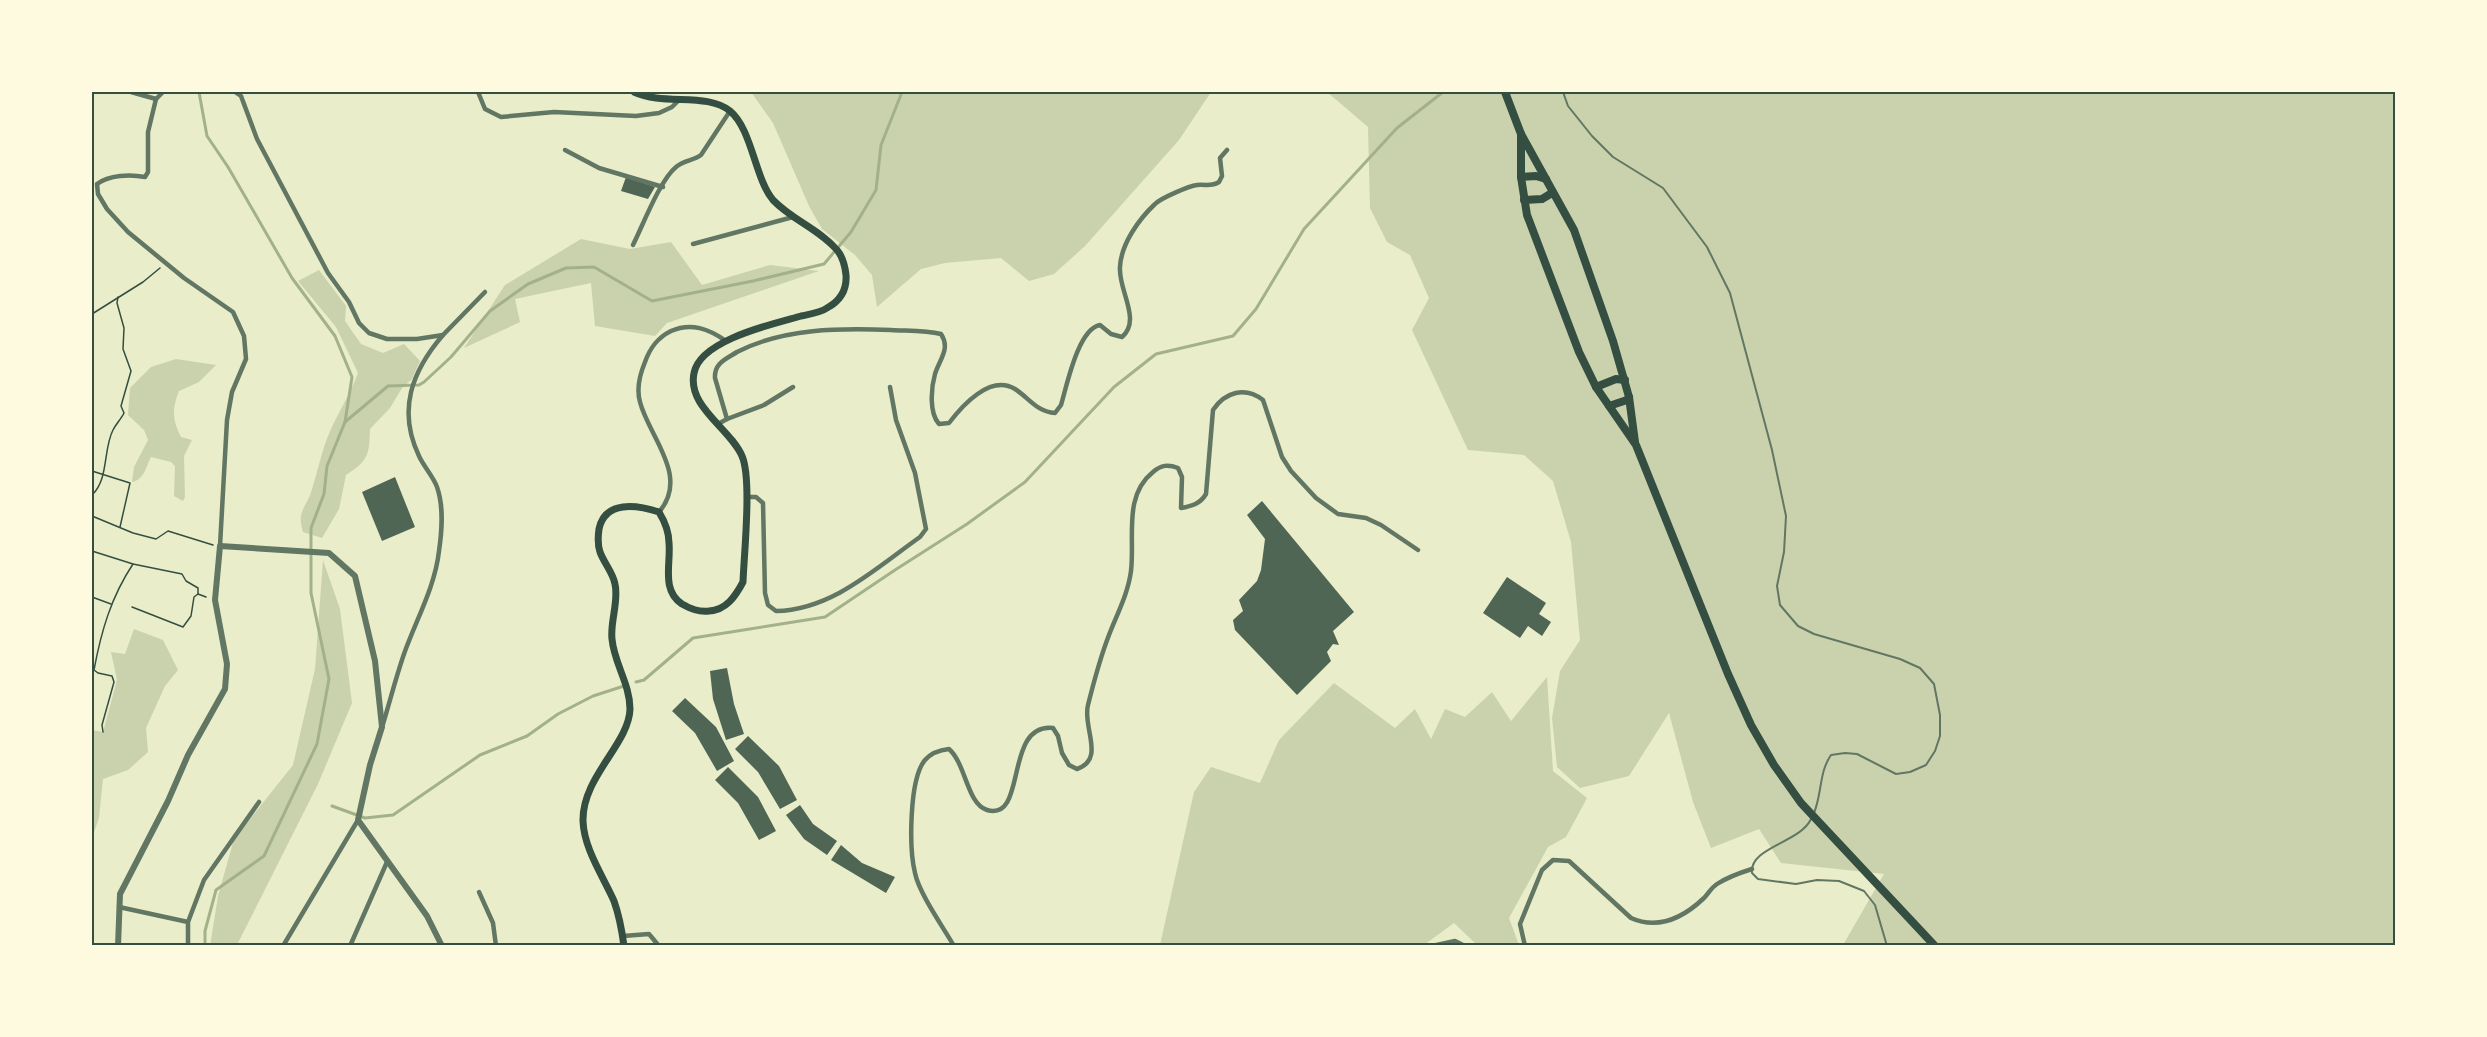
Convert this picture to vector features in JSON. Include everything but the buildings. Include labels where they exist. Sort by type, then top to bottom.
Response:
[{"type":"main road","points":[[624,945],[614,903],[592,855],[583,821],[587,796],[625,727],[630,710],[628,690],[615,656],[612,638],[615,582],[599,550],[598,532],[601,519],[611,510],[627,506],[643,507],[659,512],[666,525],[669,542],[668,585],[676,600],[694,611],[711,612],[723,608],[736,595],[742,582],[747,475],[743,457],[734,442],[702,406],[695,391],[693,373],[701,357],[726,341],[826,309],[841,297],[846,282],[845,265],[838,251],[819,233],[793,217],[772,199],[739,123],[730,111],[705,100],[664,100],[634,92]]},
{"type":"main road","points":[[1505,92],[1521,134],[1552,194],[1574,230],[1613,341],[1629,396],[1637,447],[1728,674],[1751,724],[1774,765],[1801,803],[1935,945]]},
{"type":"main road","points":[[1521,134],[1521,177],[1527,215],[1579,352],[1596,387],[1637,447]]},
{"type":"main road","points":[[1521,177],[1536,176],[1546,179]]},
{"type":"main road","points":[[1524,200],[1542,199],[1552,194]]},
{"type":"main road","points":[[1596,387],[1616,379],[1624,380]]},
{"type":"main road","points":[[1609,406],[1627,400],[1629,396]]},
{"type":"street","points":[[131,92],[156,99]]},
{"type":"street","points":[[118,945],[120,894],[168,801],[188,755],[225,689],[227,664],[215,600],[227,420],[232,392],[246,359],[244,336],[233,312],[184,278],[128,232],[107,209],[97,190],[97,184],[104,179],[132,175],[145,177],[148,132],[156,99],[163,92]]},
{"type":"street","points":[[235,92],[240,96],[257,139],[318,255],[349,302],[359,323],[369,333],[387,339],[417,339],[443,335]]},
{"type":"street","points":[[478,92],[485,109],[501,117],[554,112],[636,116],[659,113],[672,107],[678,101]]},
{"type":"street","points":[[633,245],[663,187],[677,166],[685,161],[695,160],[701,155],[730,111]]},
{"type":"street","points":[[565,150],[599,168],[663,187]]},
{"type":"street","points":[[727,419],[715,371],[721,362],[755,344],[824,329],[852,328],[941,334],[945,339],[944,355],[935,375],[932,410],[939,424],[949,423],[968,401],[999,386],[1014,388],[1047,412],[1057,412],[1081,343],[1090,330],[1100,325],[1111,334],[1122,337],[1130,328],[1130,317],[1120,278],[1120,264],[1122,253],[1139,222],[1163,198],[1198,185],[1210,186],[1220,182],[1222,176],[1220,158],[1227,150]]},
{"type":"street","points":[[693,244],[793,217]]},
{"type":"street","points":[[283,945],[359,816],[370,765],[404,655],[429,592],[439,553],[442,516],[437,487],[418,456],[412,438],[407,415],[408,397],[426,355],[485,292]]},
{"type":"street","points":[[659,512],[667,501],[670,485],[669,469],[661,445],[639,400],[639,378],[648,353],[657,340],[672,330],[691,327],[708,329],[726,341]]},
{"type":"street","points":[[718,424],[764,405],[794,387]]},
{"type":"street","points":[[746,497],[756,496],[763,503],[765,592],[768,605],[776,611],[812,606],[841,593],[920,537],[926,529],[922,504],[915,473],[897,420],[890,387]]},
{"type":"street","points":[[954,945],[915,875],[912,851],[917,776],[925,760],[939,750],[949,749],[958,757],[972,796],[981,808],[993,812],[1001,809],[1013,791],[1018,760],[1024,745],[1033,734],[1044,727],[1053,728],[1069,765],[1077,769],[1085,766],[1091,760],[1092,750],[1086,712],[1099,660],[1125,598],[1131,571],[1134,503],[1140,487],[1150,474],[1161,466],[1172,465],[1178,468],[1182,477],[1181,508],[1192,506],[1203,500],[1206,494],[1213,410],[1220,399],[1232,393],[1257,395],[1267,408],[1282,457],[1291,471],[1316,498],[1338,514],[1366,518],[1381,525],[1418,550]]},
{"type":"street","points":[[219,546],[329,553],[355,576],[375,661],[382,727]]},
{"type":"street","points":[[188,945],[188,922],[204,880],[259,802]]},
{"type":"street","points":[[359,816],[387,862],[427,916],[442,945]]},
{"type":"street","points":[[1526,945],[1520,924],[1542,870],[1553,860],[1569,861],[1631,918],[1642,923],[1655,924],[1686,913],[1714,886],[1734,874],[1752,869]]},
{"type":"street","points":[[350,945],[387,862]]},
{"type":"street","points":[[479,892],[493,923],[496,945]]},
{"type":"street","points":[[119,907],[188,922]]},
{"type":"street","points":[[623,936],[649,934],[658,945]]},
{"type":"street","points":[[1432,945],[1455,941],[1465,945]]},
{"type":"street","points":[[407,945],[414,945]]},
{"type":"lane","points":[[1563,92],[1569,106],[1592,136],[1613,157],[1662,188],[1707,247],[1730,293],[1772,450],[1786,516],[1784,552],[1777,586],[1780,605],[1797,626],[1814,634],[1900,659],[1920,668],[1934,684],[1940,715],[1940,736],[1935,751],[1926,765],[1910,772],[1896,774],[1857,754],[1831,754],[1826,761],[1820,795],[1809,823],[1800,833],[1757,857],[1752,863],[1752,873],[1758,879],[1796,884],[1816,880],[1839,881],[1864,891],[1875,905],[1887,945]]},
{"type":"path","points":[[92,314],[143,282],[166,262]]},
{"type":"path","points":[[92,495],[102,475],[112,431],[124,413],[121,406],[132,371],[123,349],[124,328],[117,303],[118,297]]},
{"type":"path","points":[[92,471],[130,483],[120,528]]},
{"type":"path","points":[[92,516],[120,528],[156,539],[168,531],[219,546]]},
{"type":"path","points":[[92,551],[133,564],[182,574],[186,581],[198,588],[191,616],[183,627],[132,607]]},
{"type":"path","points":[[103,732],[102,725],[114,682],[112,676],[93,670],[106,616],[116,591],[133,564]]},
{"type":"path","points":[[198,594],[215,600]]},
{"type":"path","points":[[92,597],[112,604]]},
{"type":"green space","points":[[751,92],[1211,92],[1179,140],[1085,246],[1054,274],[1029,281],[1001,258],[945,263],[921,269],[877,307],[872,275],[855,255],[822,229],[809,206],[773,123]]},
{"type":"green space","points":[[1327,92],[2395,92],[2395,945],[1843,945],[1884,874],[1781,863],[1759,829],[1711,848],[1693,802],[1669,713],[1629,776],[1580,788],[1557,767],[1552,718],[1560,671],[1580,640],[1571,542],[1553,481],[1524,455],[1468,450],[1412,330],[1429,298],[1410,255],[1387,242],[1370,208],[1368,127]]},
{"type":"green space","points":[[581,239],[630,249],[671,242],[702,285],[770,265],[819,271],[667,323],[655,336],[595,326],[591,283],[515,299],[520,322],[464,348],[505,285]]},
{"type":"green space","points":[[319,270],[346,306],[345,321],[361,344],[383,353],[404,344],[420,361],[412,379],[402,388],[390,408],[370,429],[366,456],[346,475],[339,509],[322,538],[303,532],[301,514],[310,495],[328,436],[358,373],[336,327],[298,281]]},
{"type":"green space","points":[[176,359],[216,365],[199,382],[179,391],[175,403],[174,414],[178,431],[181,437],[192,440],[184,456],[185,497],[183,501],[174,496],[175,466],[171,462],[151,457],[142,476],[132,482],[134,467],[148,440],[144,430],[128,415],[130,388],[151,367]]},
{"type":"green space","points":[[323,560],[340,609],[352,703],[318,784],[237,945],[210,946],[218,896],[234,839],[293,765],[315,669]]},
{"type":"green space","points":[[134,629],[163,640],[178,670],[165,686],[146,728],[148,752],[128,770],[103,779],[99,818],[92,838],[92,730],[103,732],[117,680],[111,652],[125,654]]},
{"type":"green space","points":[[1547,677],[1553,771],[1587,798],[1566,837],[1548,847],[1509,918],[1519,945],[1477,945],[1454,923],[1424,945],[1160,945],[1194,792],[1211,767],[1260,783],[1279,740],[1334,683],[1395,728],[1415,709],[1431,739],[1445,709],[1465,717],[1492,692],[1511,721]]},
{"type":"waterway","points":[[199,92],[207,136],[228,167],[292,278],[335,336],[352,377],[345,422],[327,466],[324,494],[311,528],[311,593],[329,679],[317,744],[264,856],[216,890],[205,931],[205,946]]},
{"type":"waterway","points":[[345,422],[388,386],[419,385],[424,382],[451,357],[490,311],[528,284],[566,268],[594,267],[652,301],[824,264],[851,232],[876,190],[881,145],[902,92]]},
{"type":"waterway","points":[[636,682],[644,680],[693,638],[825,617],[967,524],[1025,482],[1114,387],[1156,354],[1233,336],[1256,309],[1304,229],[1397,128],[1443,92]]},
{"type":"waterway","points":[[332,806],[365,818],[393,815],[480,755],[527,736],[558,714],[593,696],[624,686]]}]
